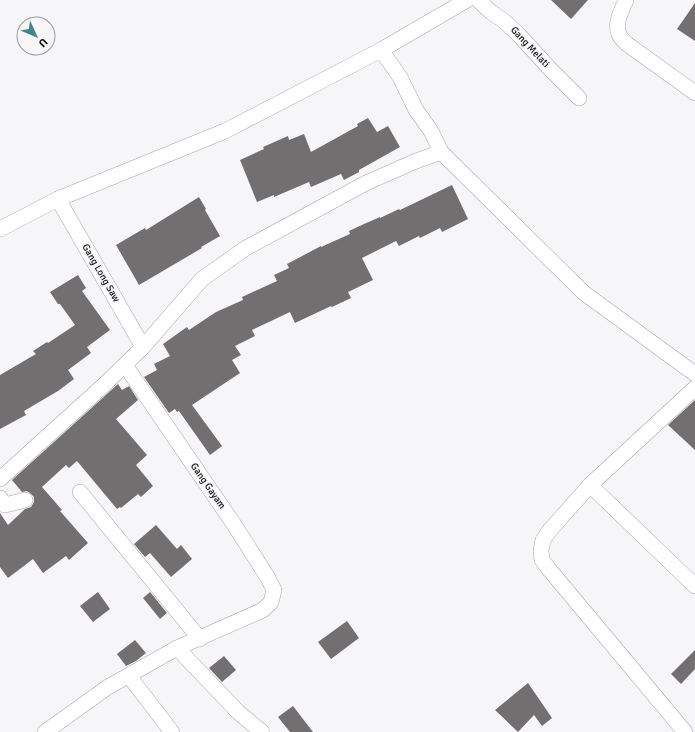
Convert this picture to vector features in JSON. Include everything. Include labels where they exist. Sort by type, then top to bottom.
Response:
[{"type":"street","points":[[0,229],[58,199],[225,132],[381,50],[467,0]]},
{"type":"street","name":"Gang Melati","points":[[478,0],[519,35],[579,98]]},
{"type":"street","points":[[626,0],[618,21],[617,29],[619,36],[627,44],[695,93]]},
{"type":"street","points":[[381,50],[400,77],[416,110],[431,131],[441,152],[584,292],[695,374]]},
{"type":"street","points":[[0,479],[125,365],[143,347],[202,279],[246,248],[366,183],[416,161],[441,152]]},
{"type":"street","name":"Gang Long Saw","points":[[58,199],[143,347]]},
{"type":"street","name":"Gang Gayam","points":[[125,365],[235,526],[274,590],[271,602],[263,610],[200,639]]},
{"type":"street","points":[[685,732],[548,568],[542,560],[540,550],[543,540],[550,530],[590,485],[695,388]]},
{"type":"street","points":[[590,485],[695,586]]},
{"type":"street","points":[[45,732],[108,687],[177,648],[200,639],[80,492]]},
{"type":"street","points":[[0,498],[5,505],[25,500]]},
{"type":"street","points":[[177,648],[238,712],[262,732]]},
{"type":"street","points":[[128,676],[172,732]]},
{"type":"building","points":[[551,0],[588,0],[571,19]]},
{"type":"building","points":[[695,3],[695,41],[677,29]]},
{"type":"building","points":[[368,118],[377,132],[388,126],[400,147],[344,180],[341,174],[311,187],[309,182],[274,197],[274,195],[257,202],[240,160],[264,149],[263,147],[288,136],[289,140],[304,134],[311,152],[358,126],[357,124]]},
{"type":"building","points":[[452,185],[468,219],[442,232],[440,228],[399,246],[396,241],[362,258],[373,280],[348,292],[351,298],[295,323],[290,312],[252,330],[255,336],[235,346],[241,355],[232,360],[240,373],[192,405],[222,446],[210,455],[179,411],[177,412],[175,409],[169,413],[144,377],[157,370],[154,364],[170,356],[163,344],[187,327],[189,330],[216,312],[243,300],[242,297],[277,281],[274,275],[289,268],[287,264],[321,246],[350,234],[349,231],[399,209],[400,210]]},
{"type":"building","points":[[199,197],[220,236],[139,285],[116,245],[145,228],[146,230]]},
{"type":"building","points":[[78,275],[86,288],[82,291],[110,330],[87,347],[91,353],[68,370],[74,379],[58,391],[24,411],[26,415],[0,429],[0,375],[36,354],[33,351],[75,325],[50,292]]},
{"type":"building","points":[[118,384],[122,390],[129,386],[138,400],[116,419],[147,455],[136,465],[153,486],[141,497],[138,494],[121,508],[120,507],[117,509],[77,461],[69,468],[66,465],[42,487],[62,510],[60,511],[88,543],[69,560],[66,556],[43,573],[33,559],[8,578],[0,567],[0,513],[8,525],[25,509],[31,507],[34,502],[34,497],[31,494],[27,491],[22,492],[12,480]]},
{"type":"building","points":[[695,400],[695,450],[668,425]]},
{"type":"building","points":[[156,525],[177,549],[181,545],[192,559],[171,577],[150,553],[145,557],[134,544]]},
{"type":"building","points":[[98,592],[110,609],[93,622],[80,606]]},
{"type":"building","points":[[150,592],[167,613],[160,619],[143,598]]},
{"type":"building","points":[[347,621],[359,638],[331,659],[318,642]]},
{"type":"building","points":[[135,640],[146,653],[136,661],[126,666],[117,654]]},
{"type":"building","points":[[695,650],[695,669],[681,684],[671,674]]},
{"type":"building","points":[[224,656],[236,670],[222,682],[209,668]]},
{"type":"building","points":[[528,683],[552,718],[542,726],[534,715],[518,732],[495,710]]},
{"type":"building","points":[[293,706],[313,732],[290,732],[278,717]]}]
